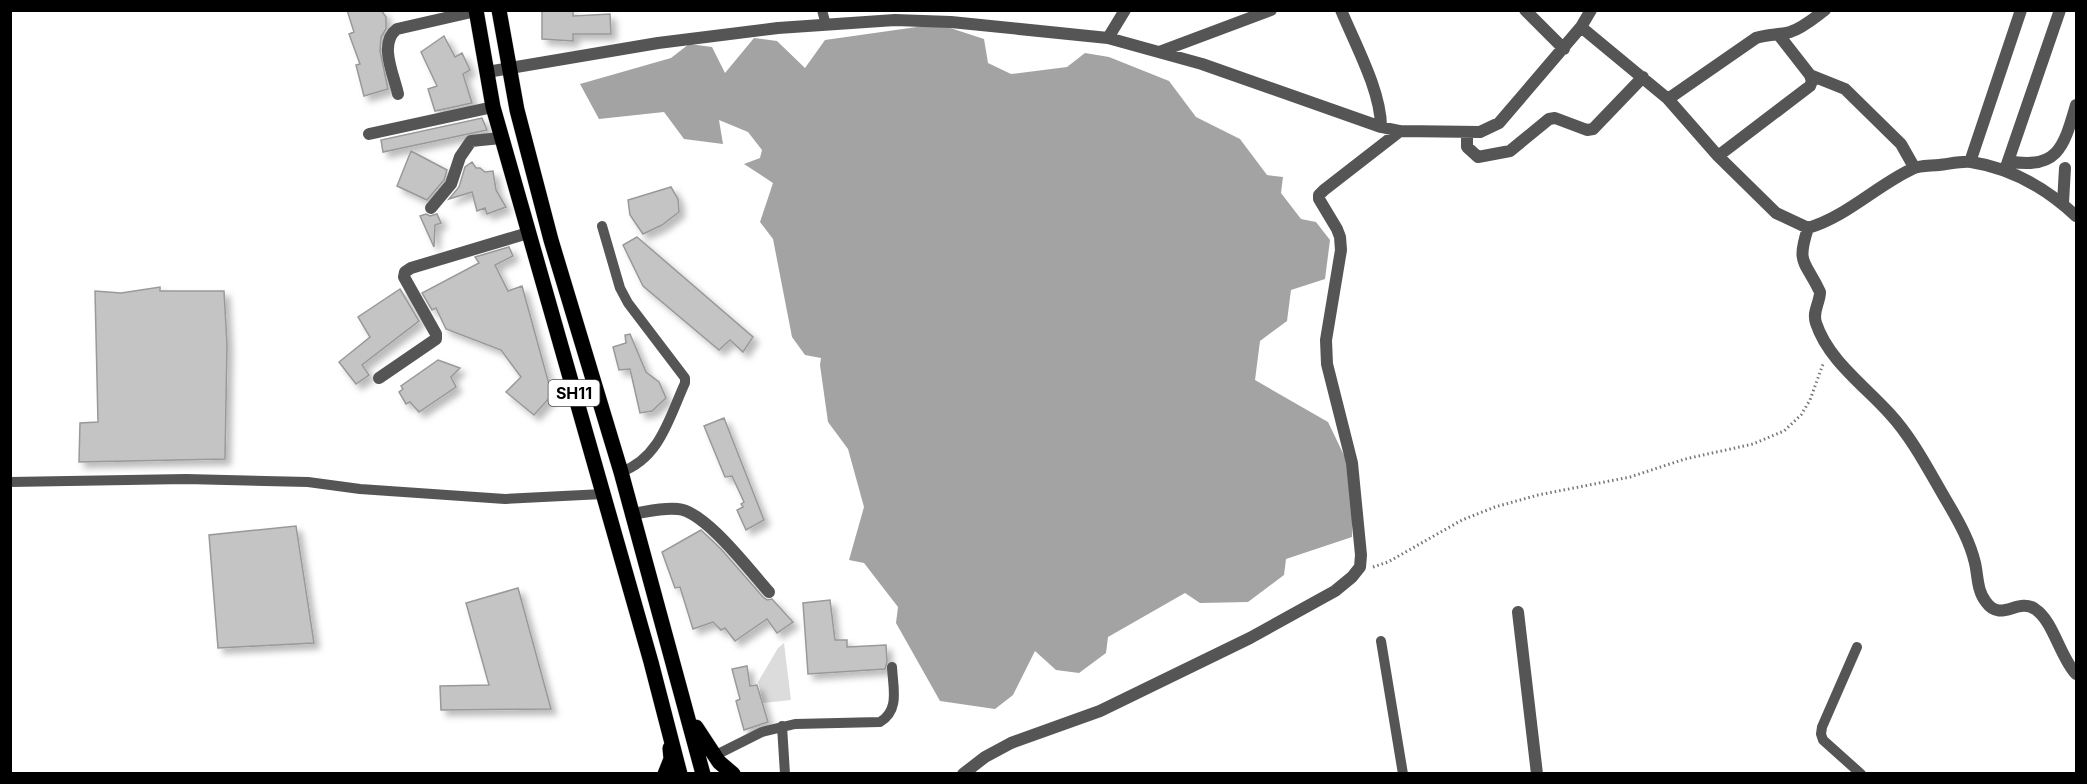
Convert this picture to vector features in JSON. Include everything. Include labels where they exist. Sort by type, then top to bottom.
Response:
[{"type":"main road","name":"SH11","points":[[499,10],[517,110],[551,240],[621,472],[703,774]]},
{"type":"main road","name":"SH11","points":[[476,11],[493,107],[501,138],[670,731],[680,774]]},
{"type":"main road","points":[[684,706],[714,756],[733,774]]},
{"type":"main road","points":[[665,774],[671,759],[670,731]]},
{"type":"street","points":[[1108,38],[1125,10]]},
{"type":"street","points":[[1159,52],[1271,10]]},
{"type":"street","points":[[1341,10],[1377,97],[1381,127]]},
{"type":"street","points":[[1525,10],[1564,49]]},
{"type":"street","points":[[487,72],[668,42],[778,28],[895,20],[951,22],[1108,38],[1202,64],[1381,127],[1400,131],[1480,132],[1499,123],[1564,49],[1592,10]]},
{"type":"street","points":[[1668,99],[1756,38],[1766,34],[1793,31],[1807,24],[1825,10]]},
{"type":"street","points":[[1970,162],[2021,10]]},
{"type":"street","points":[[2006,165],[2060,10]]},
{"type":"street","points":[[398,94],[387,46],[392,33],[397,29],[476,11]]},
{"type":"street","points":[[1581,27],[1668,99],[1718,156],[1776,213],[1808,228],[1827,223],[1914,167],[1970,162],[2025,164],[2053,157],[2059,150],[2076,109]]},
{"type":"street","points":[[1718,156],[1810,86],[1812,81],[1810,75],[1778,34]]},
{"type":"street","points":[[1810,75],[1845,89],[1901,144],[1914,167]]},
{"type":"street","points":[[1467,132],[1467,147],[1478,156],[1510,151],[1548,119],[1555,118],[1587,130],[1593,129],[1642,77]]},
{"type":"street","points":[[369,134],[493,107]]},
{"type":"street","points":[[963,774],[985,757],[1011,743],[1100,711],[1250,638],[1335,591],[1360,567],[1361,555],[1352,463],[1327,364],[1326,340],[1341,250],[1340,237],[1318,199],[1324,190],[1400,131]]},
{"type":"street","points":[[431,208],[452,184],[460,157],[471,141],[501,138]]},
{"type":"street","points":[[2006,165],[2062,203],[2076,216]]},
{"type":"street","points":[[2062,203],[2065,168]]},
{"type":"street","points":[[1808,228],[1801,250],[1801,258],[1820,292],[1814,315],[1829,345],[1848,373],[1890,414],[1925,464],[1967,538],[1975,562],[1980,591],[1985,601],[1992,609],[2000,612],[2026,605],[2036,609],[2045,619],[2063,656],[2076,674]]},
{"type":"street","points":[[379,378],[436,339],[436,334],[404,277],[405,272],[411,268],[528,233]]},
{"type":"street","points":[[631,514],[678,508],[691,513],[717,534],[769,592]]},
{"type":"street","points":[[1518,612],[1537,774]]},
{"type":"lane","points":[[822,10],[826,25]]},
{"type":"lane","points":[[603,226],[620,288],[628,303],[685,378],[685,383],[654,449],[639,464],[621,472]]},
{"type":"lane","points":[[10,482],[186,479],[308,482],[360,489],[505,499],[603,494]]},
{"type":"lane","points":[[1381,640],[1403,774]]},
{"type":"lane","points":[[1857,647],[1821,734],[1823,740],[1861,774]]},
{"type":"lane","points":[[714,756],[762,732],[782,726],[880,722],[888,717],[893,708],[892,667]]},
{"type":"lane","points":[[782,726],[785,774]]},
{"type":"path","points":[[1360,567],[1376,567],[1388,562],[1461,520],[1496,507],[1538,495],[1622,479],[1685,459],[1753,444],[1784,431],[1802,415],[1810,400],[1829,345]]},
{"type":"shaded area","points":[[938,24],[984,39],[988,63],[1011,74],[1067,67],[1085,53],[1109,57],[1169,81],[1196,117],[1240,139],[1267,175],[1283,177],[1281,193],[1301,219],[1316,222],[1330,240],[1325,279],[1291,290],[1287,321],[1260,341],[1255,380],[1328,422],[1353,474],[1352,537],[1286,559],[1284,575],[1248,602],[1200,603],[1185,593],[1108,637],[1106,653],[1079,673],[1056,670],[1035,651],[1013,695],[995,709],[940,701],[896,623],[898,607],[864,563],[849,560],[864,507],[848,449],[828,422],[821,358],[805,355],[792,337],[773,239],[760,222],[773,183],[744,164],[760,158],[762,150],[748,132],[719,120],[723,144],[684,139],[664,112],[599,119],[580,84],[671,58],[689,44],[712,47],[725,73],[754,38],[777,41],[805,68],[825,40]]},
{"type":"shaded area","points":[[784,643],[791,700],[763,703],[758,682],[778,648]]},
{"type":"building","points":[[347,10],[381,10],[386,17],[386,29],[381,37],[380,51],[388,89],[364,96],[356,65],[360,64],[349,34],[354,32]]},
{"type":"building","points":[[542,10],[573,10],[573,16],[610,14],[611,34],[573,34],[573,41],[542,39]]},
{"type":"building","points":[[444,36],[455,57],[462,53],[470,70],[463,74],[472,103],[435,111],[428,89],[437,86],[421,52]]},
{"type":"building","points":[[482,118],[487,130],[383,152],[381,140]]},
{"type":"building","points":[[411,151],[447,170],[444,180],[427,200],[397,186]]},
{"type":"building","points":[[472,162],[476,168],[485,172],[493,171],[496,190],[506,207],[487,214],[485,208],[477,211],[472,192],[449,199],[459,187],[465,167]]},
{"type":"building","points":[[671,187],[678,199],[679,212],[662,225],[643,234],[630,215],[628,200]]},
{"type":"building","points":[[426,214],[430,216],[437,214],[441,223],[435,225],[434,247],[420,216]]},
{"type":"building","points":[[637,237],[753,337],[743,352],[730,340],[719,350],[643,286],[623,245]]},
{"type":"building","points":[[509,247],[513,256],[495,265],[508,291],[522,286],[552,395],[534,415],[506,392],[521,377],[501,350],[446,329],[436,308],[432,310],[422,293],[479,263],[475,257]]},
{"type":"building","points":[[160,287],[160,291],[224,291],[227,344],[225,459],[79,462],[80,423],[98,422],[95,291],[121,293]]},
{"type":"building","points":[[400,289],[419,321],[362,365],[369,375],[356,384],[339,362],[370,337],[358,317]]},
{"type":"building","points":[[630,334],[646,372],[659,382],[666,398],[652,411],[640,413],[630,369],[619,370],[613,347],[626,343],[625,335]]},
{"type":"building","points":[[438,360],[460,368],[451,377],[456,387],[419,412],[410,402],[406,404],[399,392],[403,389],[401,386]]},
{"type":"building","points":[[724,418],[764,520],[746,530],[737,510],[743,507],[741,504],[744,502],[732,476],[725,477],[704,426]]},
{"type":"building","points":[[296,526],[314,643],[218,648],[209,535]]},
{"type":"building","points":[[701,530],[763,597],[767,600],[772,599],[793,622],[777,633],[767,619],[735,641],[725,628],[721,630],[713,622],[693,629],[680,587],[675,588],[662,552]]},
{"type":"building","points":[[518,588],[551,709],[441,710],[440,686],[489,685],[466,603]]},
{"type":"building","points":[[830,600],[835,640],[847,640],[847,647],[886,645],[885,669],[808,674],[803,603]]},
{"type":"building","points":[[747,666],[750,686],[757,685],[768,722],[744,730],[736,701],[740,699],[732,669]]}]
